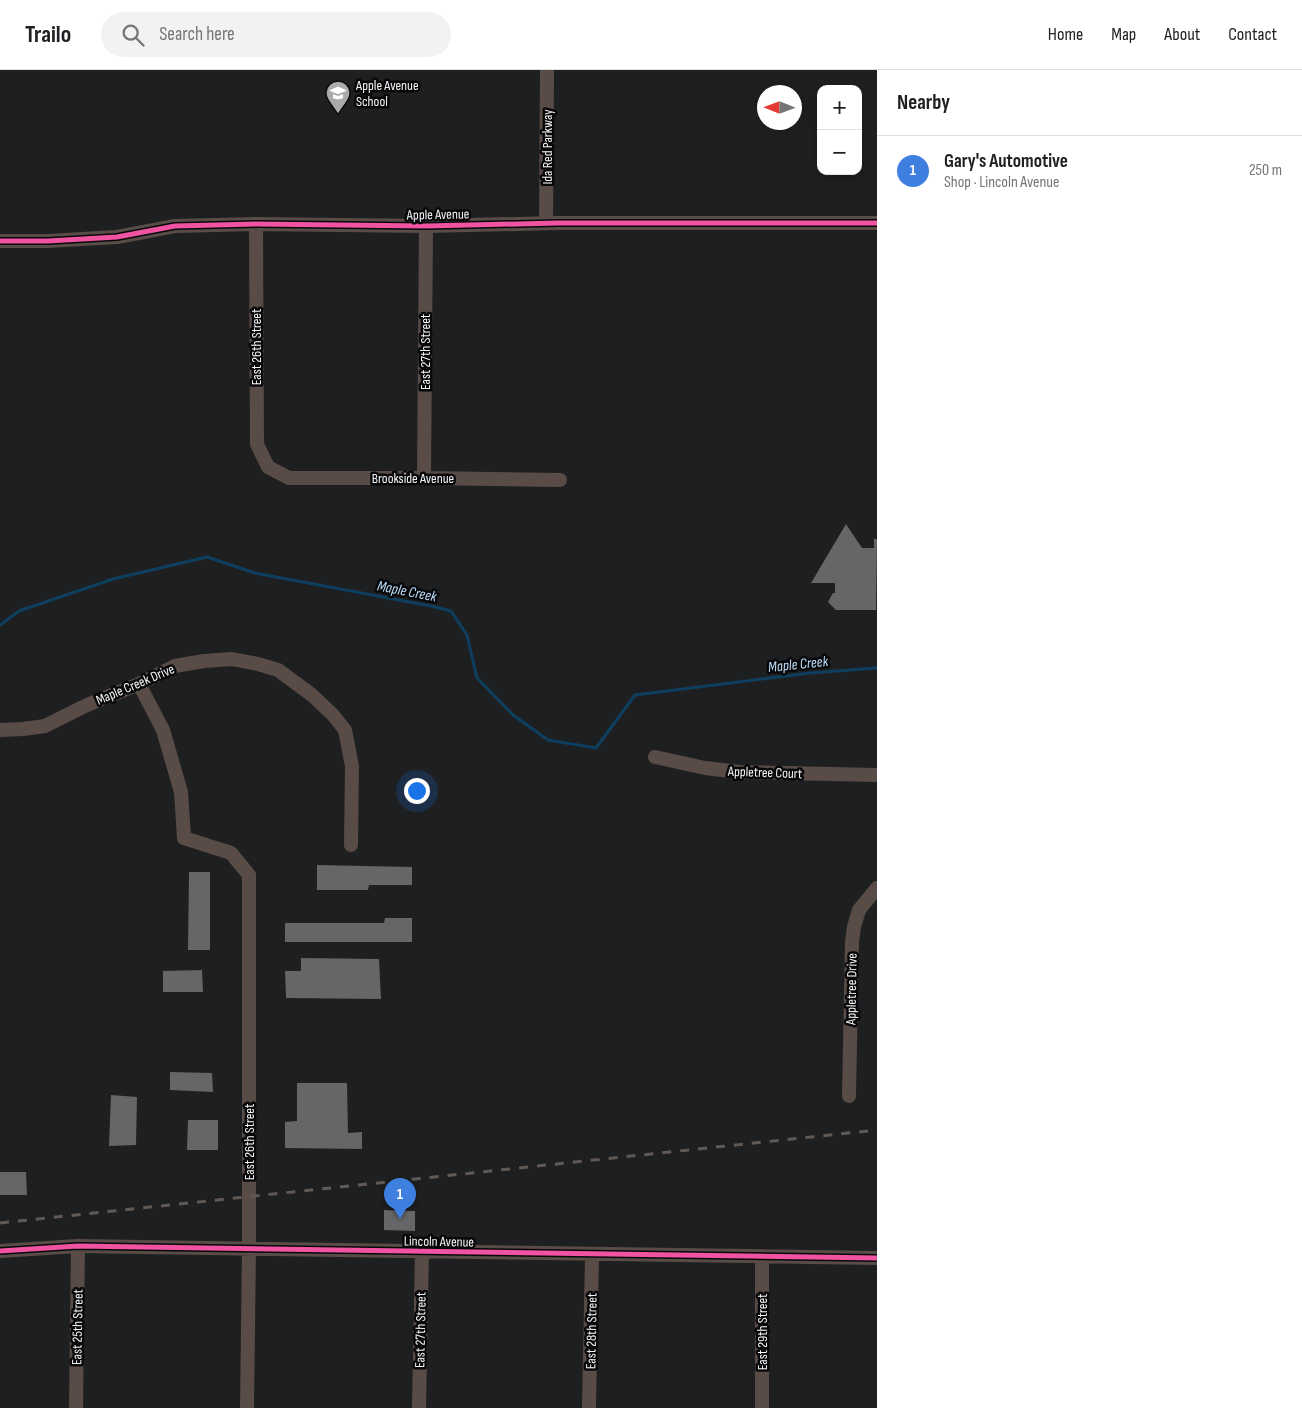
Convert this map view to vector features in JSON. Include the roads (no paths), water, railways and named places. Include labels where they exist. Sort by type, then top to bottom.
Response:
[{"type":"street","name":"Ida Red Parkway","points":[[546,223],[547,70]]},
{"type":"street","name":"Apple Avenue","points":[[0,240],[48,241],[117,237],[175,226],[256,224],[426,226],[546,223],[877,223]]},
{"type":"street","name":"East 26th Street","points":[[256,224],[257,444],[268,467]]},
{"type":"street","name":"East 27th Street","points":[[424,478],[426,226]]},
{"type":"street","name":"Brookside Avenue","points":[[268,467],[289,478],[560,480]]},
{"type":"street","name":"Maple Creek Drive","points":[[0,730],[45,726],[87,705],[139,684],[174,666],[232,659],[278,670],[312,695],[333,715],[345,730],[352,766],[351,845]]},
{"type":"street","name":"East 26th Street","points":[[139,684],[163,730],[181,792],[184,838],[231,853],[249,875],[247,1408]]},
{"type":"street","name":"Appletree Court","points":[[655,757],[705,768],[739,772],[877,775]]},
{"type":"street","name":"Appletree Drive","points":[[849,1096],[852,942],[854,927],[859,910],[877,888]]},
{"type":"street","name":"Lincoln Avenue","points":[[0,1251],[78,1246],[877,1258]]},
{"type":"street","name":"East 25th Street","points":[[76,1408],[78,1246]]},
{"type":"street","name":"East 27th Street","points":[[419,1408],[422,1252]]},
{"type":"street","name":"East 28th Street","points":[[590,1408],[592,1255]]},
{"type":"street","name":"East 29th Street","points":[[762,1256],[762,1408]]},
{"type":"waterway","name":"Maple Creek","points":[[0,625],[19,611],[113,579],[207,557],[255,573],[451,611],[467,635],[477,678],[513,715],[548,740],[596,748],[635,695],[810,673],[877,668]]},
{"type":"railway","points":[[0,1223],[877,1130]]},
{"type":"place","name":"Apple Avenue School","points":[[338,114]]},
{"type":"place","name":"Gary's Automotive","points":[[400,1219]]}]
